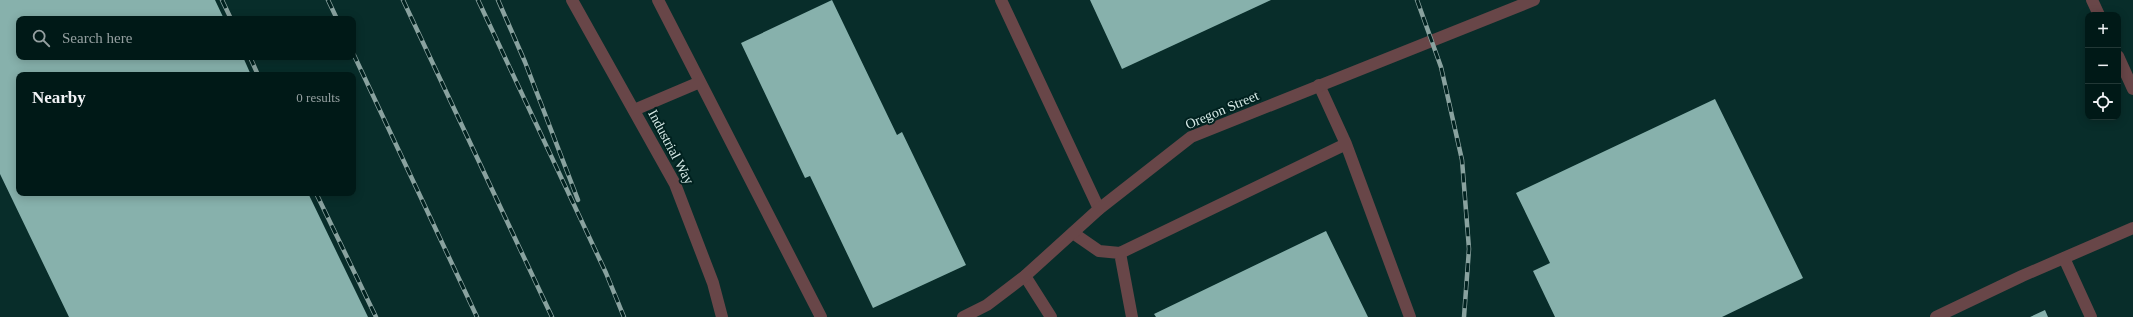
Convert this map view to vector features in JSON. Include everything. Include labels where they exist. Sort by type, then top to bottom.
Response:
[{"type":"street","name":"Industrial Way","points":[[572,0],[675,184],[713,283],[722,317]]},
{"type":"street","points":[[658,0],[821,317]]},
{"type":"street","points":[[1001,0],[1099,210]]},
{"type":"street","name":"Oregon Street","points":[[963,317],[987,305],[1025,276],[1099,210],[1191,137],[1534,0]]},
{"type":"street","points":[[2092,0],[2098,12]]},
{"type":"street","points":[[2121,63],[2133,89]]},
{"type":"street","points":[[634,110],[700,82]]},
{"type":"street","points":[[1320,85],[1346,144],[1410,317]]},
{"type":"street","points":[[1073,233],[1099,251],[1120,253],[1346,144]]},
{"type":"street","points":[[1936,317],[2133,228]]},
{"type":"street","points":[[1120,253],[1132,317]]},
{"type":"street","points":[[2064,258],[2091,317]]},
{"type":"street","points":[[1025,276],[1051,317]]},
{"type":"shaded area","points":[[0,0],[2133,0],[2133,317],[0,317]]},
{"type":"building","points":[[0,0],[215,0],[223,16],[16,16],[16,60],[244,60],[250,72],[16,72],[16,196],[309,196],[368,317],[69,317],[0,174]]},
{"type":"building","points":[[832,0],[897,135],[902,132],[966,265],[873,308],[810,176],[805,178],[741,43]]},
{"type":"building","points":[[1090,0],[1271,0],[1122,69]]},
{"type":"building","points":[[1715,99],[1803,278],[1722,317],[1555,317],[1533,271],[1550,263],[1516,193]]},
{"type":"building","points":[[1326,231],[1368,317],[1156,317],[1154,314]]},
{"type":"building","points":[[2045,310],[2048,317],[2030,317]]},
{"type":"railway","points":[[222,0],[230,16]]},
{"type":"railway","points":[[328,0],[336,16]]},
{"type":"railway","points":[[403,0],[552,317]]},
{"type":"railway","points":[[478,0],[606,273],[624,317]]},
{"type":"railway","points":[[498,0],[525,62],[578,200]]},
{"type":"railway","points":[[1417,0],[1441,67],[1462,160],[1469,249],[1464,317]]},
{"type":"railway","points":[[356,59],[477,317]]},
{"type":"railway","points":[[251,60],[257,72]]},
{"type":"railway","points":[[317,196],[376,317]]}]
